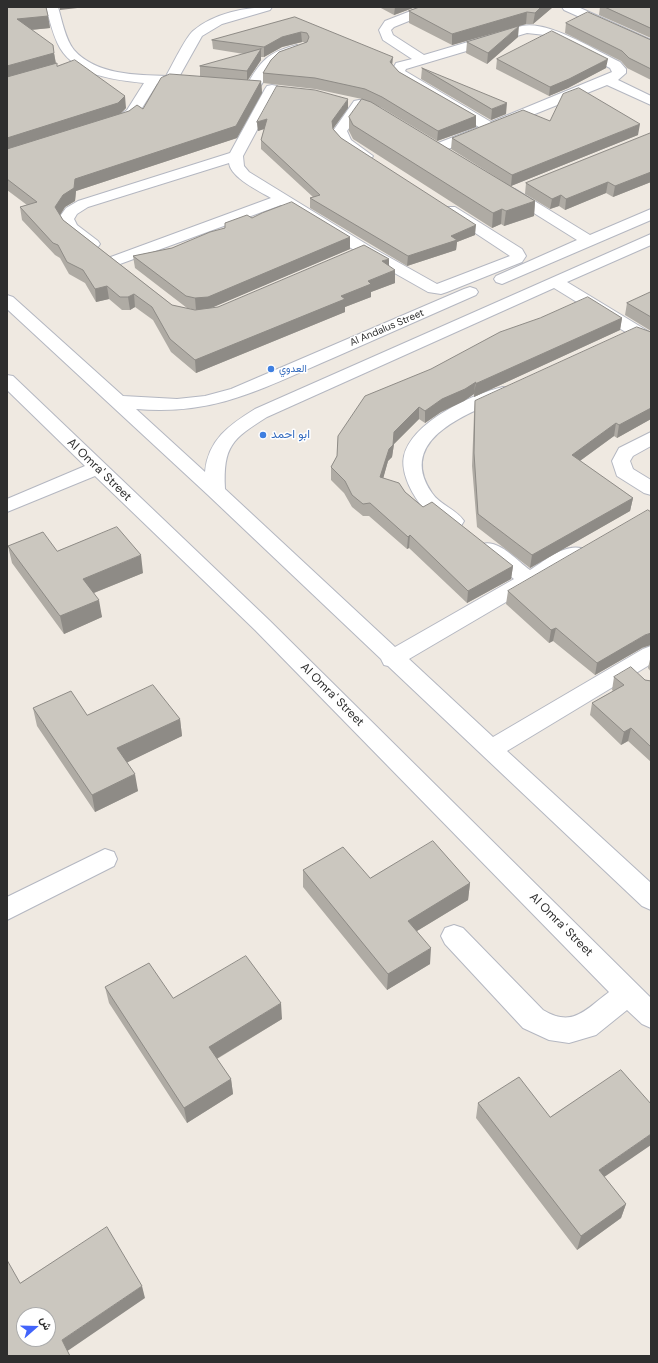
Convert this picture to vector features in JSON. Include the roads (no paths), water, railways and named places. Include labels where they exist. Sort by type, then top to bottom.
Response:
[{"type":"street","points":[[52,7],[62,40],[80,63],[102,72],[130,78],[200,83]]},
{"type":"street","points":[[171,80],[197,34],[218,21],[266,7]]},
{"type":"street","points":[[422,59],[387,37],[384,30],[389,24],[432,7]]},
{"type":"street","points":[[568,7],[649,43]]},
{"type":"street","points":[[438,148],[607,80],[619,73],[619,69],[614,65],[548,32],[538,29],[515,31],[401,66],[398,72],[404,78],[490,127]]},
{"type":"street","points":[[253,87],[264,64],[279,54],[302,47]]},
{"type":"street","points":[[66,67],[80,63]]},
{"type":"street","points":[[98,128],[125,119],[132,113],[153,79]]},
{"type":"street","points":[[607,80],[651,101]]},
{"type":"street","points":[[238,86],[288,90]]},
{"type":"street","points":[[272,89],[236,156],[237,166],[244,175],[365,250],[434,290],[441,289],[516,259],[518,256],[516,252],[438,202]]},
{"type":"street","points":[[359,105],[340,131],[341,138],[347,144],[379,164]]},
{"type":"street","points":[[424,140],[451,156]]},
{"type":"street","points":[[236,156],[83,204],[71,211],[66,219],[71,228],[120,265],[283,199]]},
{"type":"street","points":[[497,185],[589,241]]},
{"type":"street","points":[[510,193],[525,187]]},
{"type":"street","name":"Al Andalus Street","points":[[116,401],[178,406],[209,402],[237,393],[651,214]]},
{"type":"street","points":[[215,491],[213,468],[220,446],[237,428],[262,413],[516,299],[650,241]]},
{"type":"street","points":[[350,256],[365,250]]},
{"type":"street","points":[[555,282],[644,336]]},
{"type":"street","points":[[491,283],[516,299]]},
{"type":"street","points":[[7,300],[215,491],[392,659],[651,899]]},
{"type":"street","points":[[615,341],[644,336]]},
{"type":"street","name":"Al Omra' Street","points":[[7,380],[262,625],[642,1002]]},
{"type":"street","points":[[520,384],[448,417],[429,430],[416,447],[412,465],[417,484],[430,503],[528,579]]},
{"type":"street","points":[[237,393],[238,400],[243,406],[262,413]]},
{"type":"street","points":[[651,438],[626,452],[621,461],[624,472],[651,489]]},
{"type":"street","points":[[7,506],[97,468]]},
{"type":"street","points":[[392,659],[590,544]]},
{"type":"street","points":[[490,750],[637,674],[651,654]]},
{"type":"street","points":[[7,909],[105,859]]},
{"type":"street","points":[[454,936],[533,1019],[550,1028],[569,1031],[586,1026],[642,1002]]},
{"type":"place","name":"العدوي","points":[[271,369]]},
{"type":"place","name":"ابو احمد","points":[[263,435]]}]
